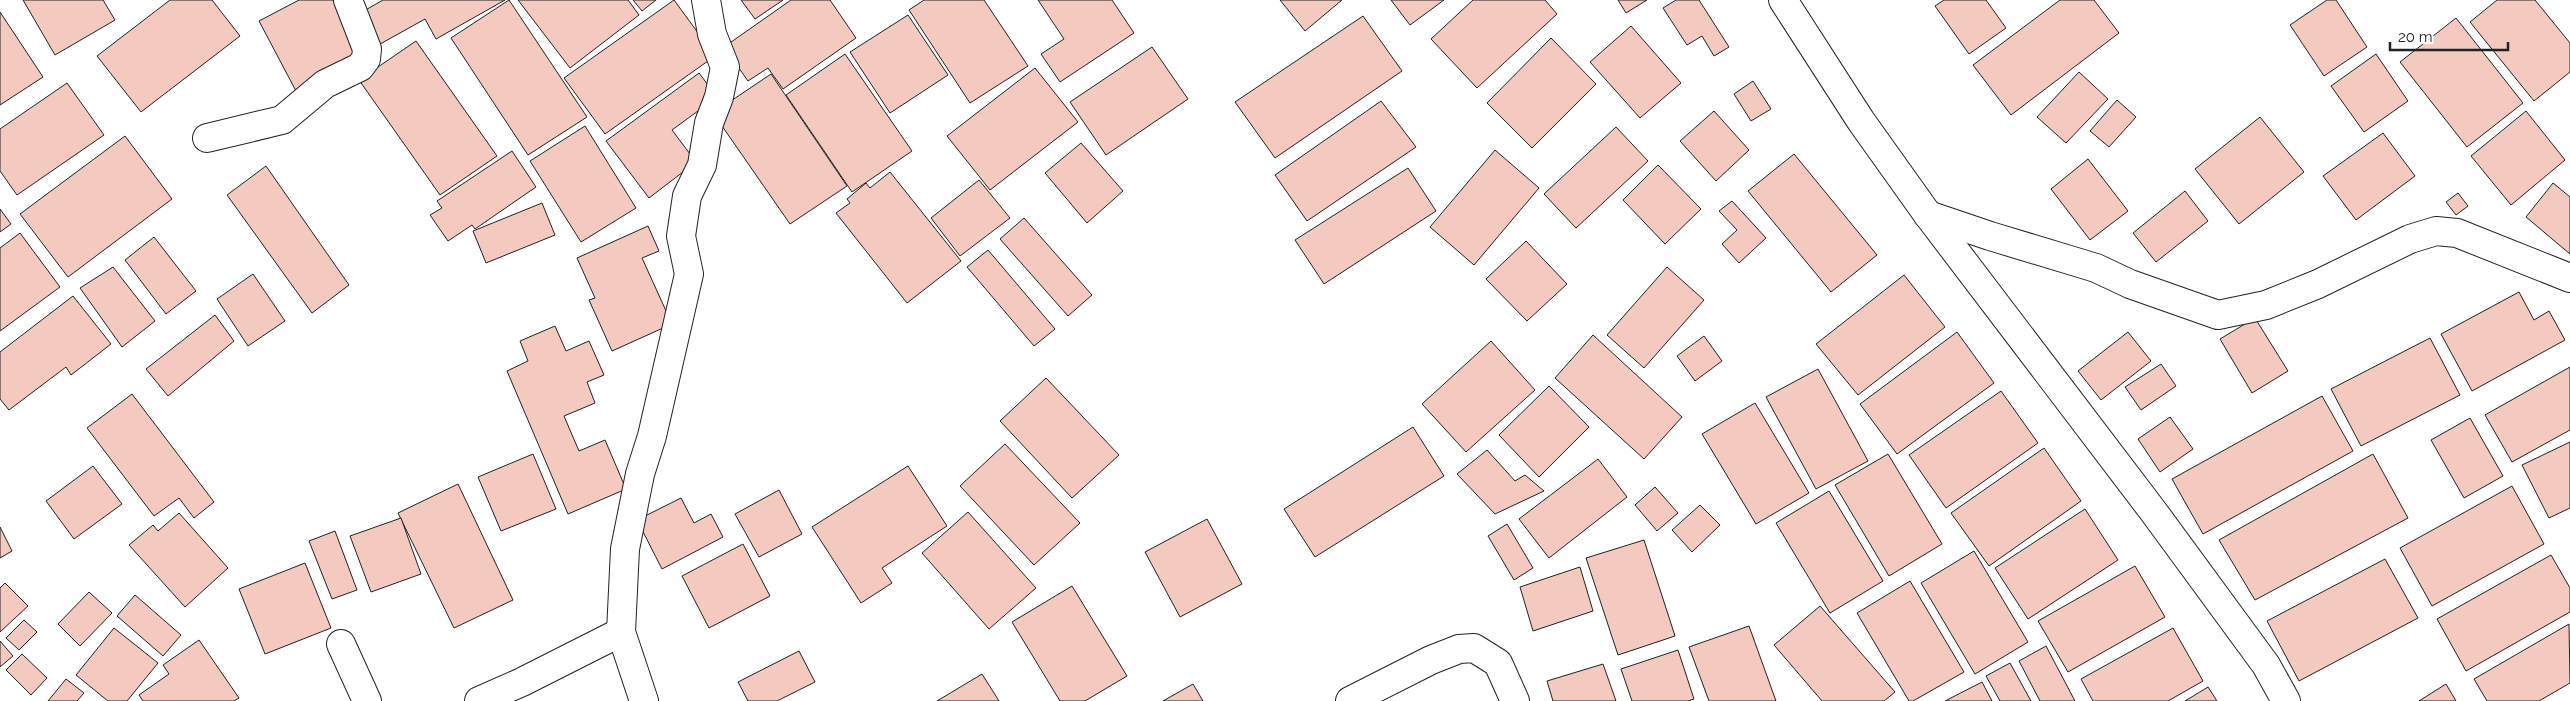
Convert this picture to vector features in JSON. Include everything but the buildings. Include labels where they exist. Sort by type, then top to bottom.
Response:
[{"type":"street","points":[[207,138],[282,120],[325,84],[360,66],[366,59],[367,49],[348,0]]},
{"type":"street","points":[[644,701],[621,632],[625,549],[640,474],[652,436],[689,274],[681,236],[687,196],[702,165],[709,123],[719,97],[725,67],[712,34],[706,0]]},
{"type":"street","points":[[1783,0],[1862,121],[1928,214],[2153,511],[2266,665],[2286,701]]},
{"type":"street","points":[[1928,214],[1990,236],[2096,268],[2130,284],[2218,315],[2266,305],[2318,284],[2410,239],[2436,231],[2457,233],[2570,278]]},
{"type":"street","points":[[479,701],[522,682],[621,632]]},
{"type":"street","points":[[341,644],[367,701]]},
{"type":"street","points":[[1350,701],[1430,660],[1459,649],[1474,648],[1498,663],[1515,701]]}]
